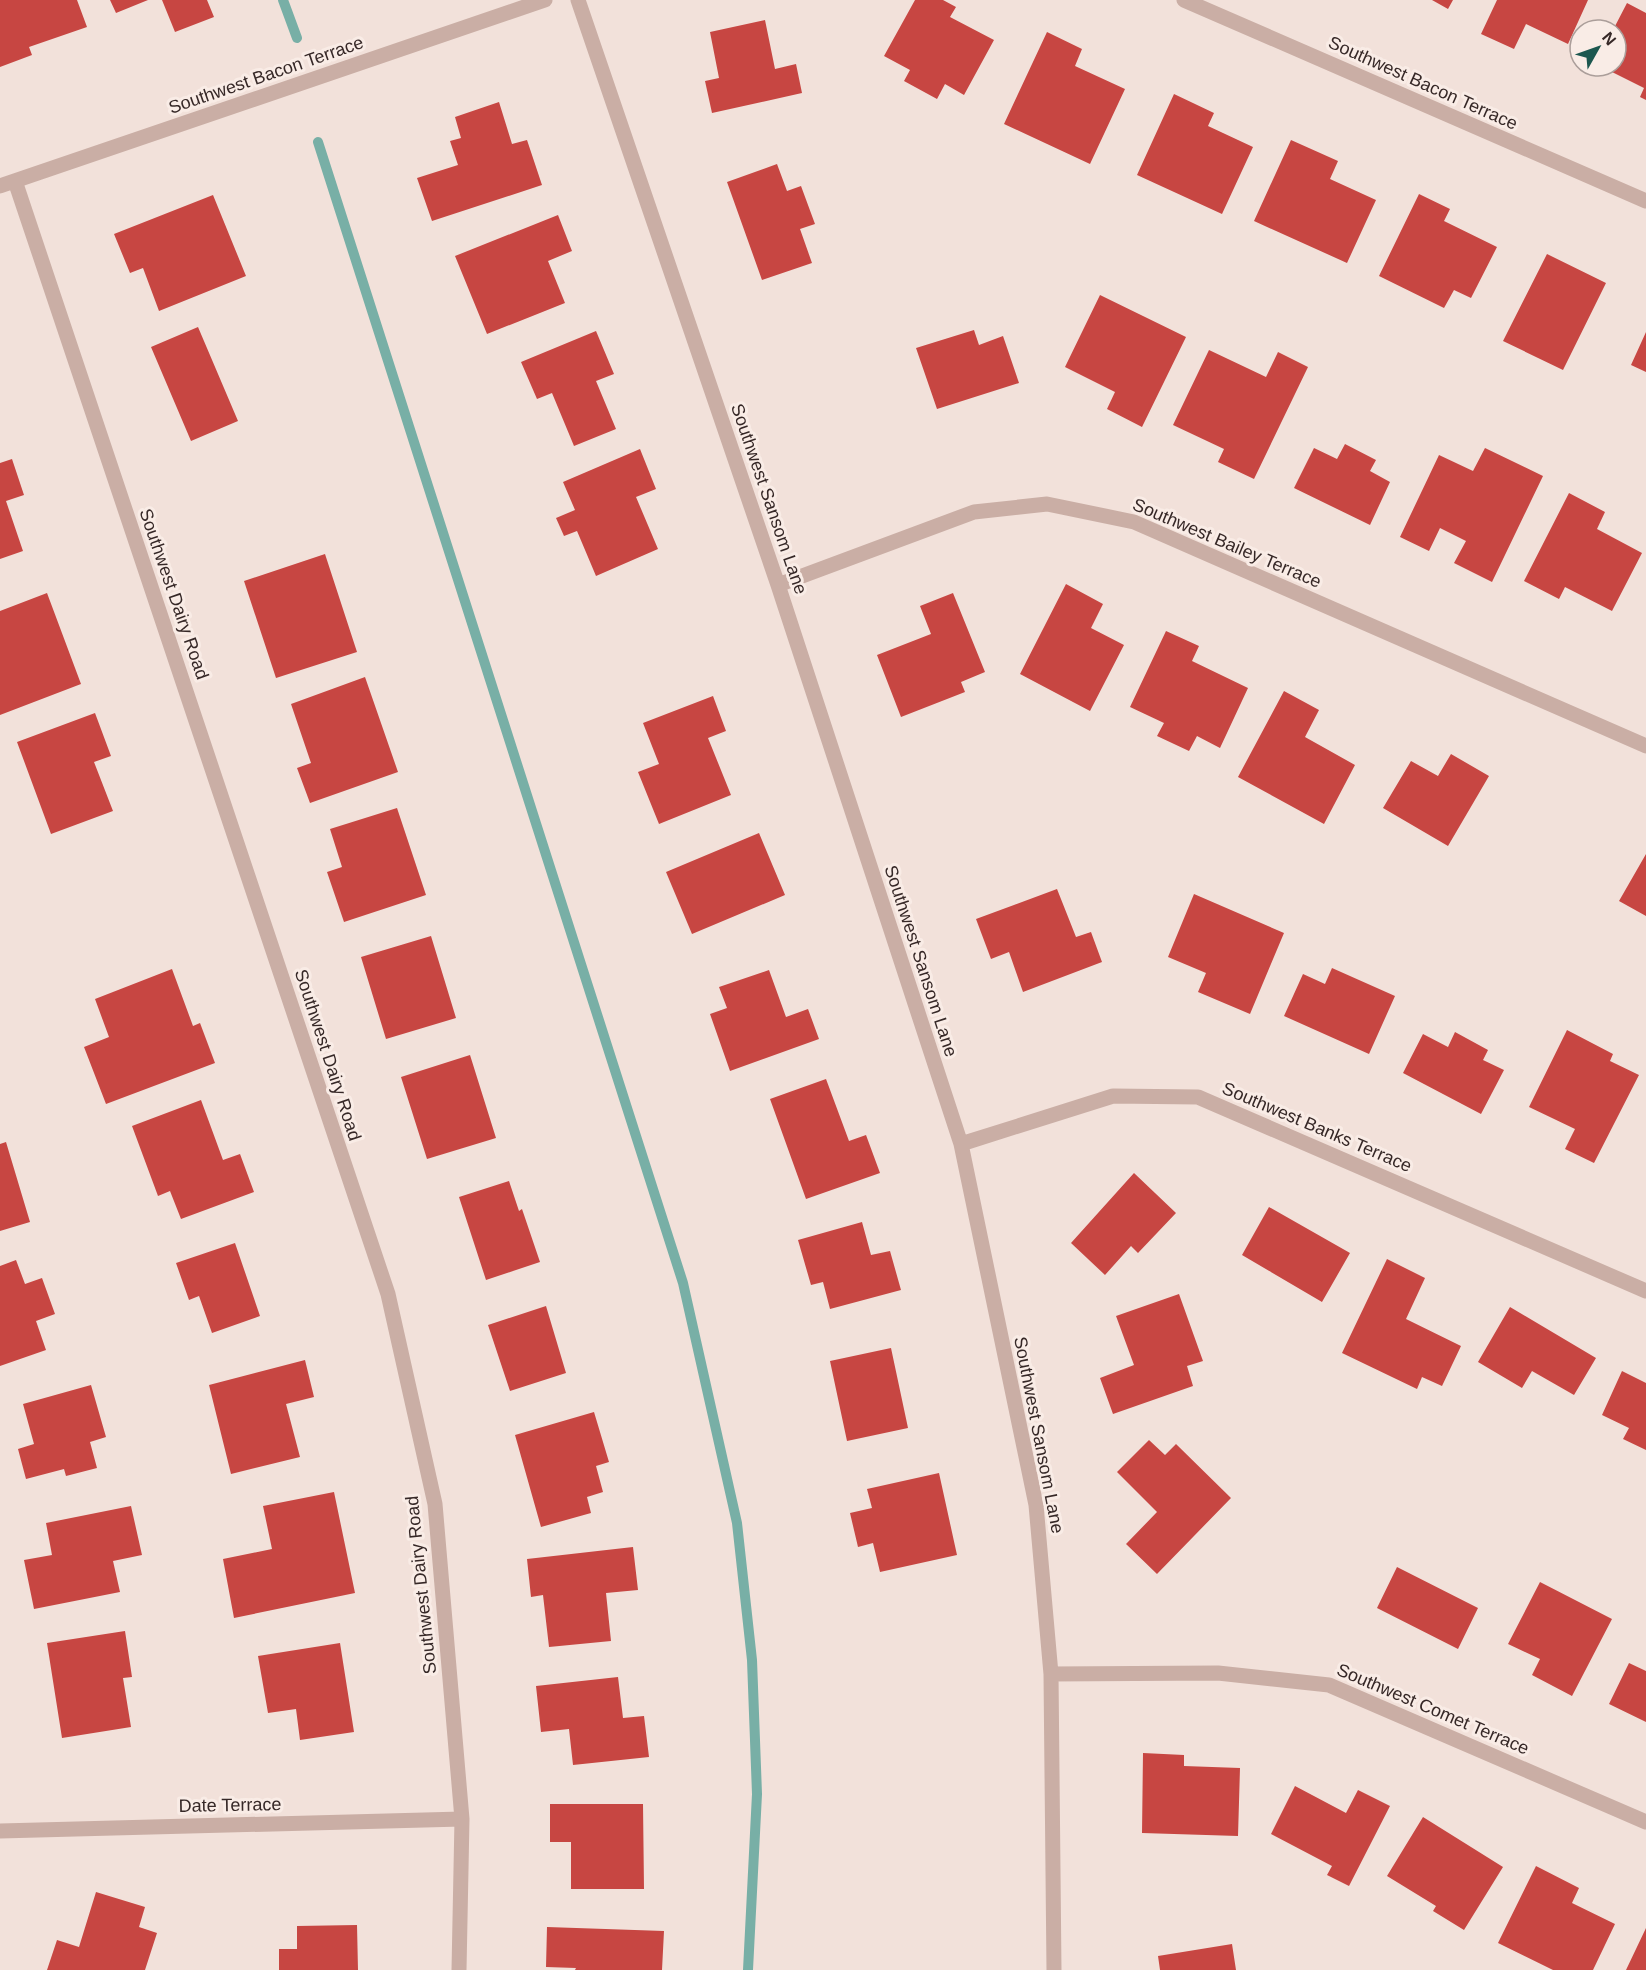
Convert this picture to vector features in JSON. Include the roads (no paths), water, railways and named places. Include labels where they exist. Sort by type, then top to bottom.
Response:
[{"type":"street","name":"Southwest Bacon Terrace","points":[[7,184],[545,0]]},
{"type":"street","name":"Southwest Sansom Lane","points":[[578,0],[778,585],[961,1144],[1036,1506],[1051,1674],[1054,1970]]},
{"type":"street","name":"Southwest Bacon Terrace","points":[[1184,0],[1646,201]]},
{"type":"street","name":"Southwest Dairy Road","points":[[7,184],[388,1294],[435,1504],[462,1819],[459,1970]]},
{"type":"street","name":"Southwest Bailey Terrace","points":[[778,585],[974,512],[1047,504],[1134,522],[1646,746]]},
{"type":"street","name":"Southwest Banks Terrace","points":[[961,1144],[1113,1096],[1198,1097],[1646,1291]]},
{"type":"street","name":"Southwest Comet Terrace","points":[[1051,1674],[1218,1672],[1329,1684],[1646,1822]]},
{"type":"street","name":"Date Terrace","points":[[0,1831],[462,1819]]},
{"type":"waterway","points":[[283,0],[297,38]]},
{"type":"waterway","points":[[318,142],[683,1283],[737,1523],[752,1660],[757,1794],[748,1970]]}]
